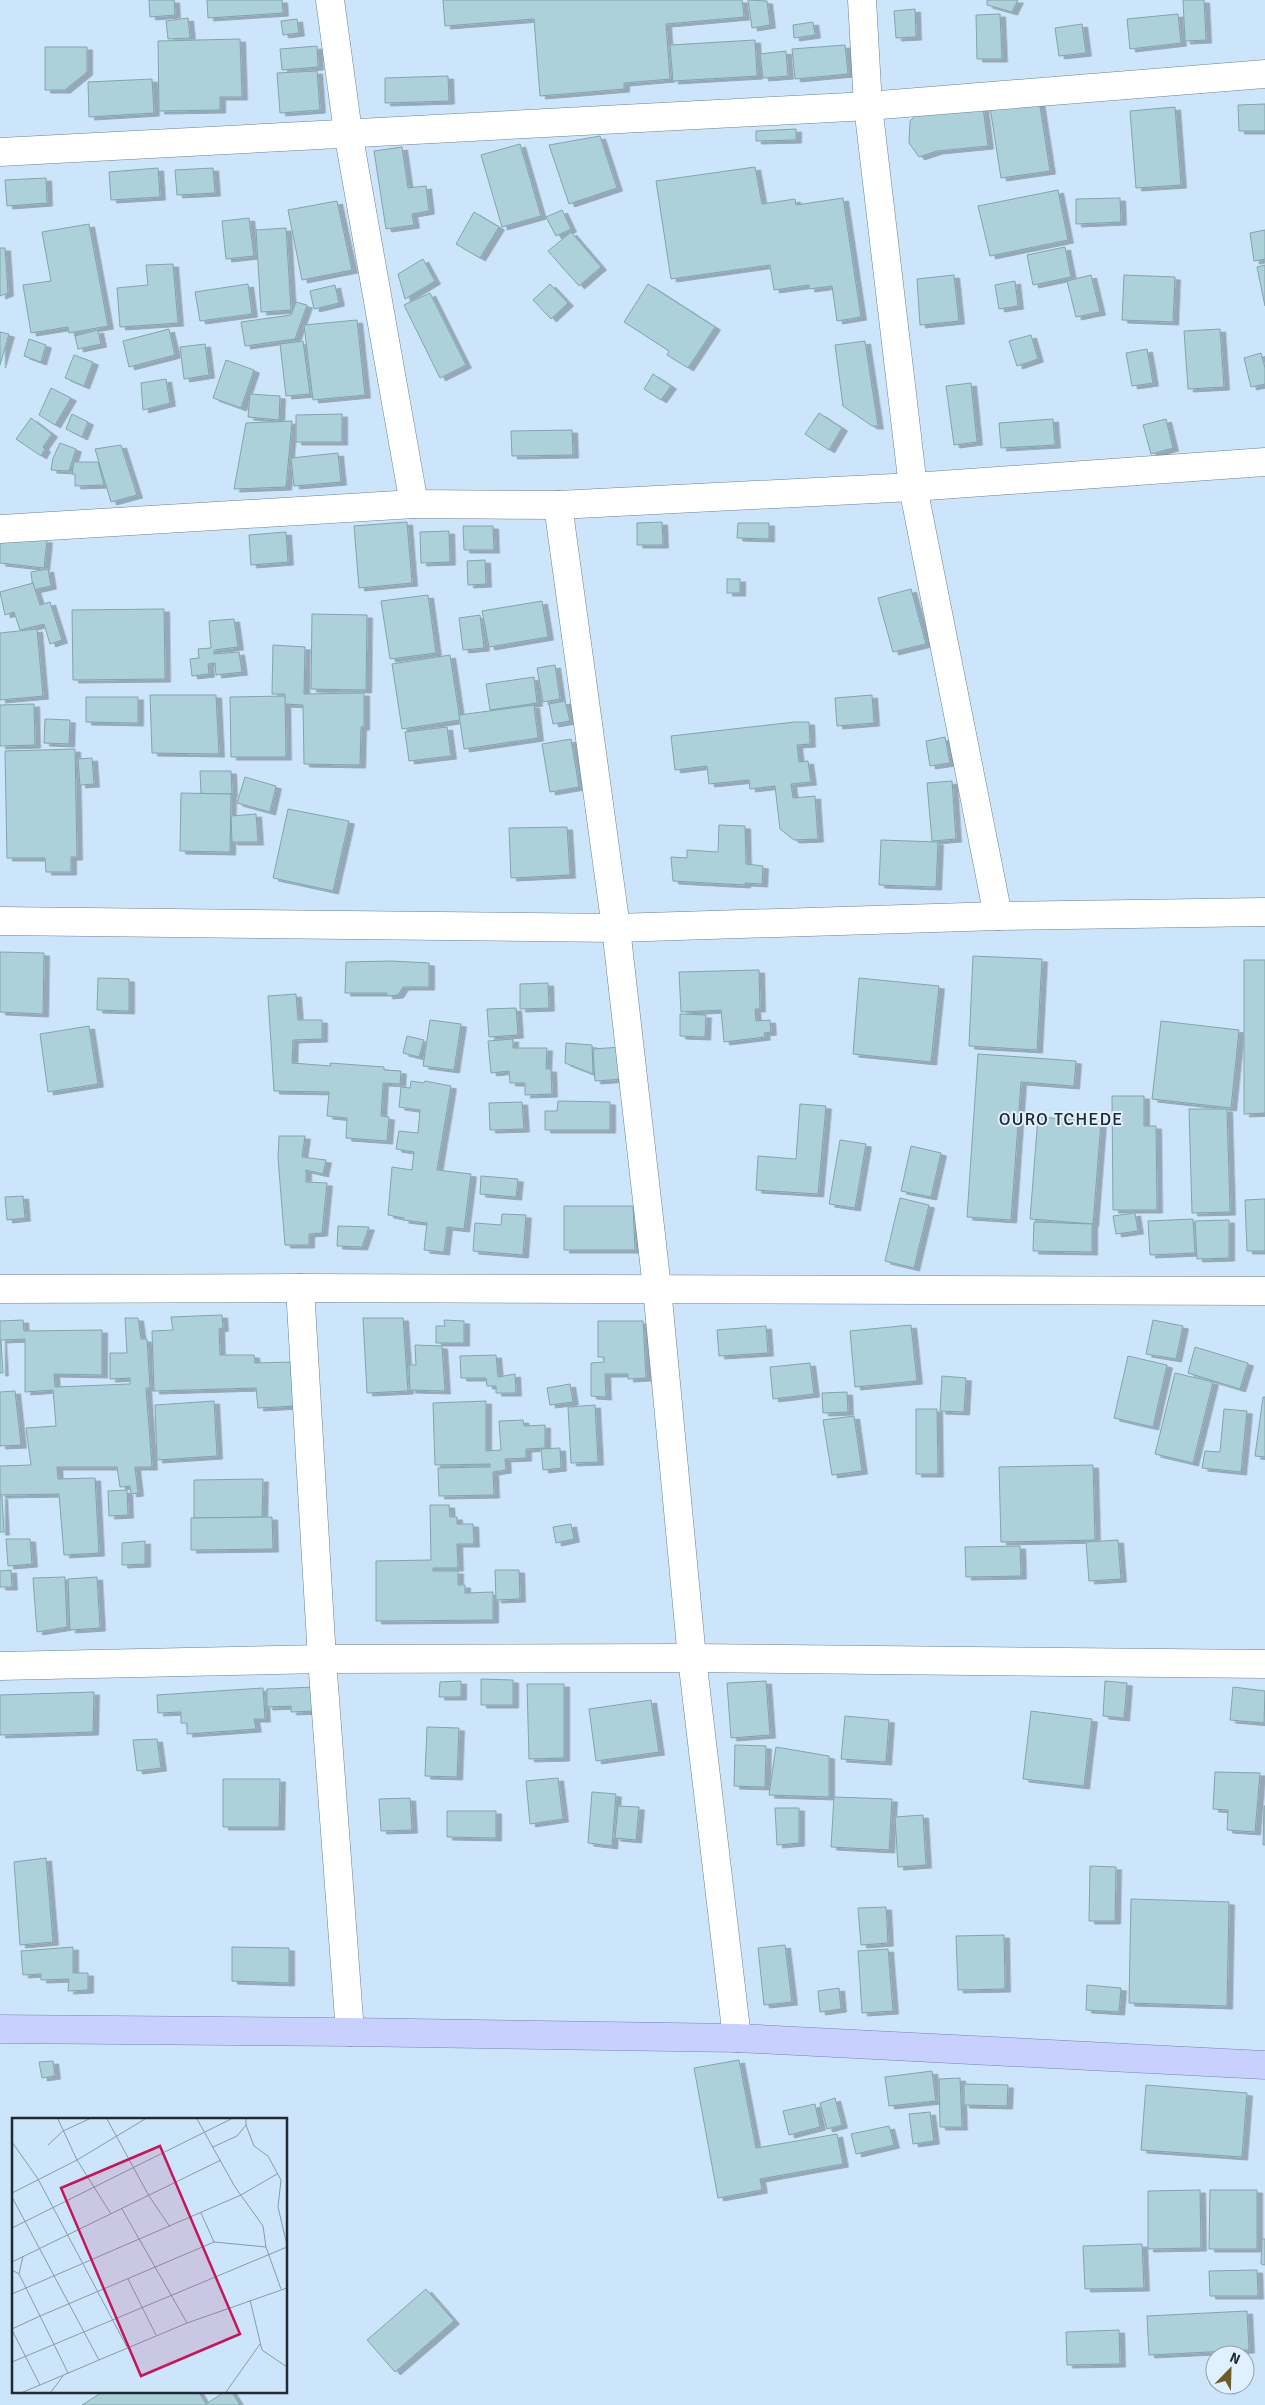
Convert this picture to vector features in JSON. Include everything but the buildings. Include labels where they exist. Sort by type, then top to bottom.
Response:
[{"type":"main road","points":[[0,2029],[737,2038],[1265,2065]]},
{"type":"street","points":[[330,0],[348,132],[414,504]]},
{"type":"street","points":[[862,0],[868,106],[913,487],[998,916]]},
{"type":"street","points":[[0,152],[348,132],[868,106],[1265,74]]},
{"type":"street","points":[[0,529],[414,504],[558,505],[913,487],[1265,462]]},
{"type":"street","points":[[558,505],[616,928],[657,1288],[692,1658],[737,2038]]},
{"type":"street","points":[[0,922],[616,928],[998,916],[1265,912]]},
{"type":"street","points":[[300,1288],[322,1659],[350,2032]]},
{"type":"street","points":[[0,1289],[657,1288],[1265,1291]]},
{"type":"street","points":[[0,1666],[322,1659],[692,1658],[1265,1664]]},
{"type":"district","name":"OURO TCHEDE","points":[[1061,1119]]}]
